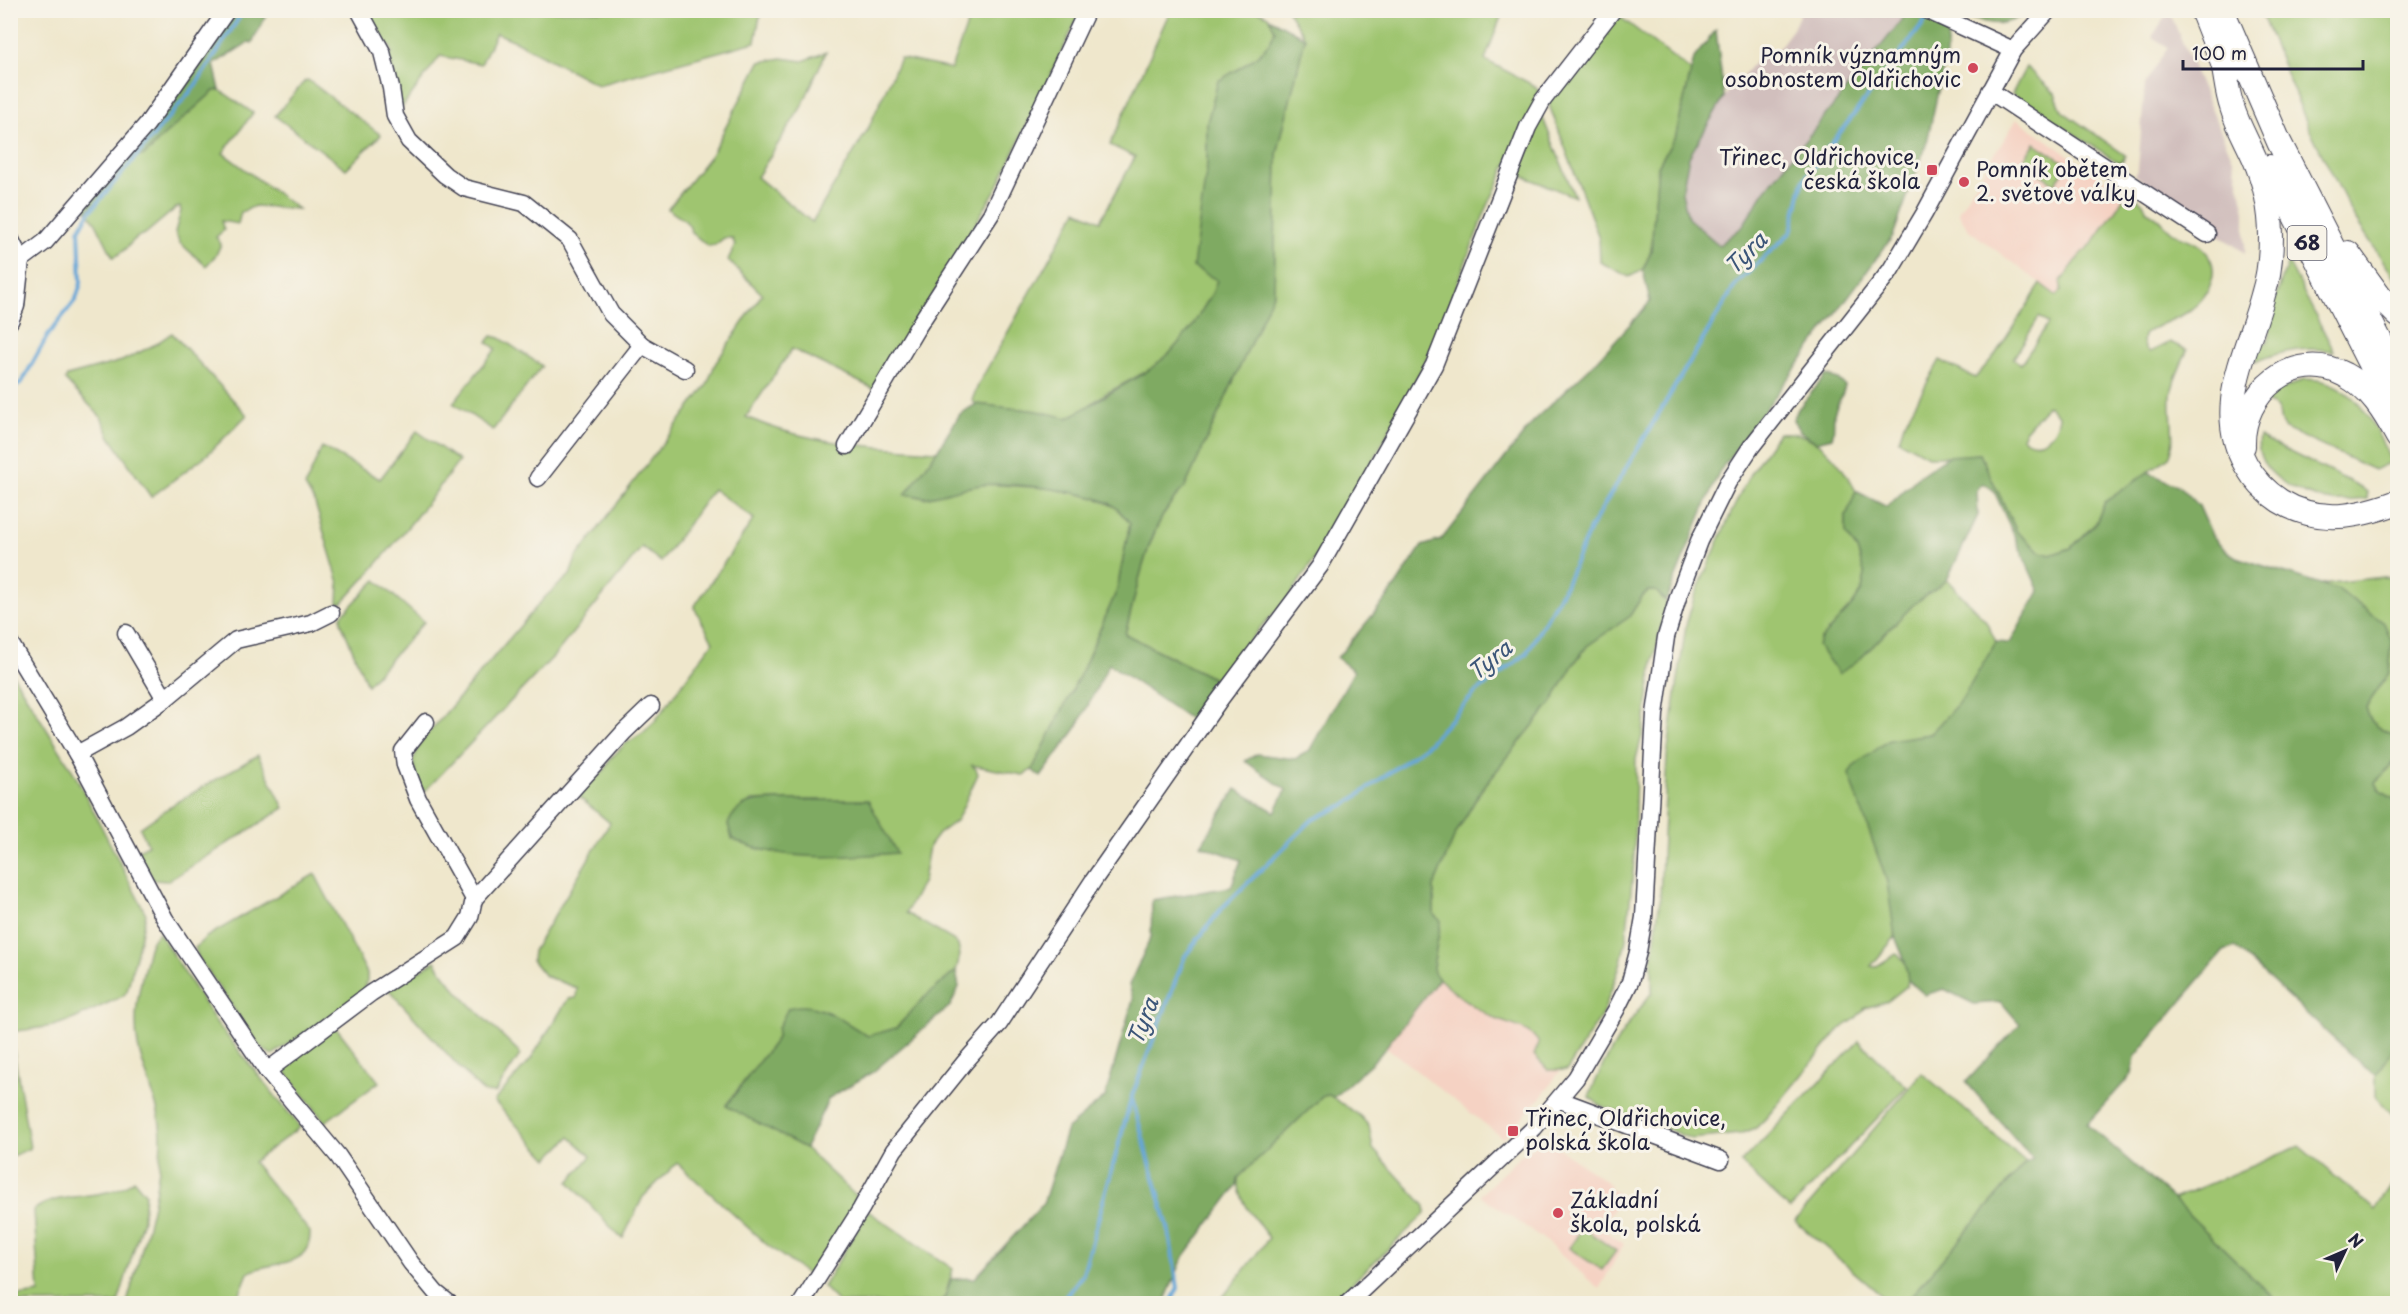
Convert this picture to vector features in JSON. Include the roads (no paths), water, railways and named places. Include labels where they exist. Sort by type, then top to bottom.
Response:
[{"type":"highway","name":"68","points":[[2202,10],[2263,154],[2397,420]]},
{"type":"highway","name":"68","points":[[2222,10],[2279,142],[2397,376]]},
{"type":"highway","points":[[2223,63],[2232,107],[2261,176],[2271,224],[2271,253],[2267,282],[2236,378],[2231,405],[2233,432],[2239,452],[2260,485],[2275,498],[2311,514],[2344,517],[2372,512],[2392,504]]},
{"type":"highway","points":[[2279,142],[2308,179],[2331,225],[2361,273],[2397,315]]},
{"type":"highway","points":[[2248,469],[2243,439],[2250,407],[2268,384],[2295,369],[2325,368],[2353,380],[2381,409],[2397,437]]},
{"type":"street","points":[[21,260],[45,242],[147,124],[226,10]]},
{"type":"street","points":[[359,10],[382,52],[391,88],[394,117],[409,141],[439,170],[464,188],[524,203],[570,240],[611,314],[642,345],[685,369]]},
{"type":"street","points":[[847,446],[917,328],[991,214],[1087,10]]},
{"type":"street","points":[[801,1304],[861,1209],[894,1150],[964,1062],[999,1024],[1093,881],[1204,721],[1320,566],[1434,365],[1528,127],[1543,100],[1613,10]]},
{"type":"street","points":[[1926,10],[2013,50]]},
{"type":"street","points":[[1347,1304],[1534,1128],[1560,1100],[1576,1078],[1616,1010],[1630,982],[1638,952],[1646,887],[1655,714],[1666,637],[1699,541],[1728,482],[1751,447],[1890,270],[1924,214],[2013,50],[2049,10]]},
{"type":"street","points":[[1990,91],[2207,234]]},
{"type":"street","points":[[10,238],[21,260],[18,296],[10,321]]},
{"type":"street","points":[[538,478],[642,345]]},
{"type":"street","points":[[77,754],[126,727],[165,699],[236,640],[311,623],[331,613]]},
{"type":"street","points":[[126,633],[165,699]]},
{"type":"street","points":[[10,643],[77,754],[123,836],[165,919],[267,1071],[338,1156],[411,1263],[435,1293],[450,1304]]},
{"type":"street","points":[[267,1071],[371,993],[457,938],[470,917],[474,899],[624,732],[651,706]]},
{"type":"street","points":[[426,722],[403,751],[405,765],[418,800],[474,899]]},
{"type":"street","points":[[1560,1100],[1721,1160]]},
{"type":"waterway","points":[[10,390],[22,382],[48,335],[76,299],[81,283],[79,230],[89,213],[195,86],[244,10]]},
{"type":"waterway","name":"Tyra","points":[[1060,1304],[1083,1274],[1132,1096],[1185,956],[1222,908],[1312,820],[1348,803],[1427,745],[1474,694],[1526,654],[1564,588],[1591,527],[1736,284],[1791,232],[1803,181],[1929,16]]},
{"type":"waterway","points":[[1132,1099],[1168,1227],[1178,1288],[1170,1304]]},
{"type":"place","name":"Pomník významným osobnostem Oldřichovic","points":[[1973,68]]},
{"type":"place","name":"Třinec, Oldřichovice, česká škola","points":[[1932,170]]},
{"type":"place","name":"Pomník obětem 2. světové války","points":[[1964,182]]},
{"type":"place","name":"Třinec, Oldřichovice, polská škola","points":[[1513,1131]]},
{"type":"place","name":"Základní škola, polská","points":[[1558,1213]]}]
